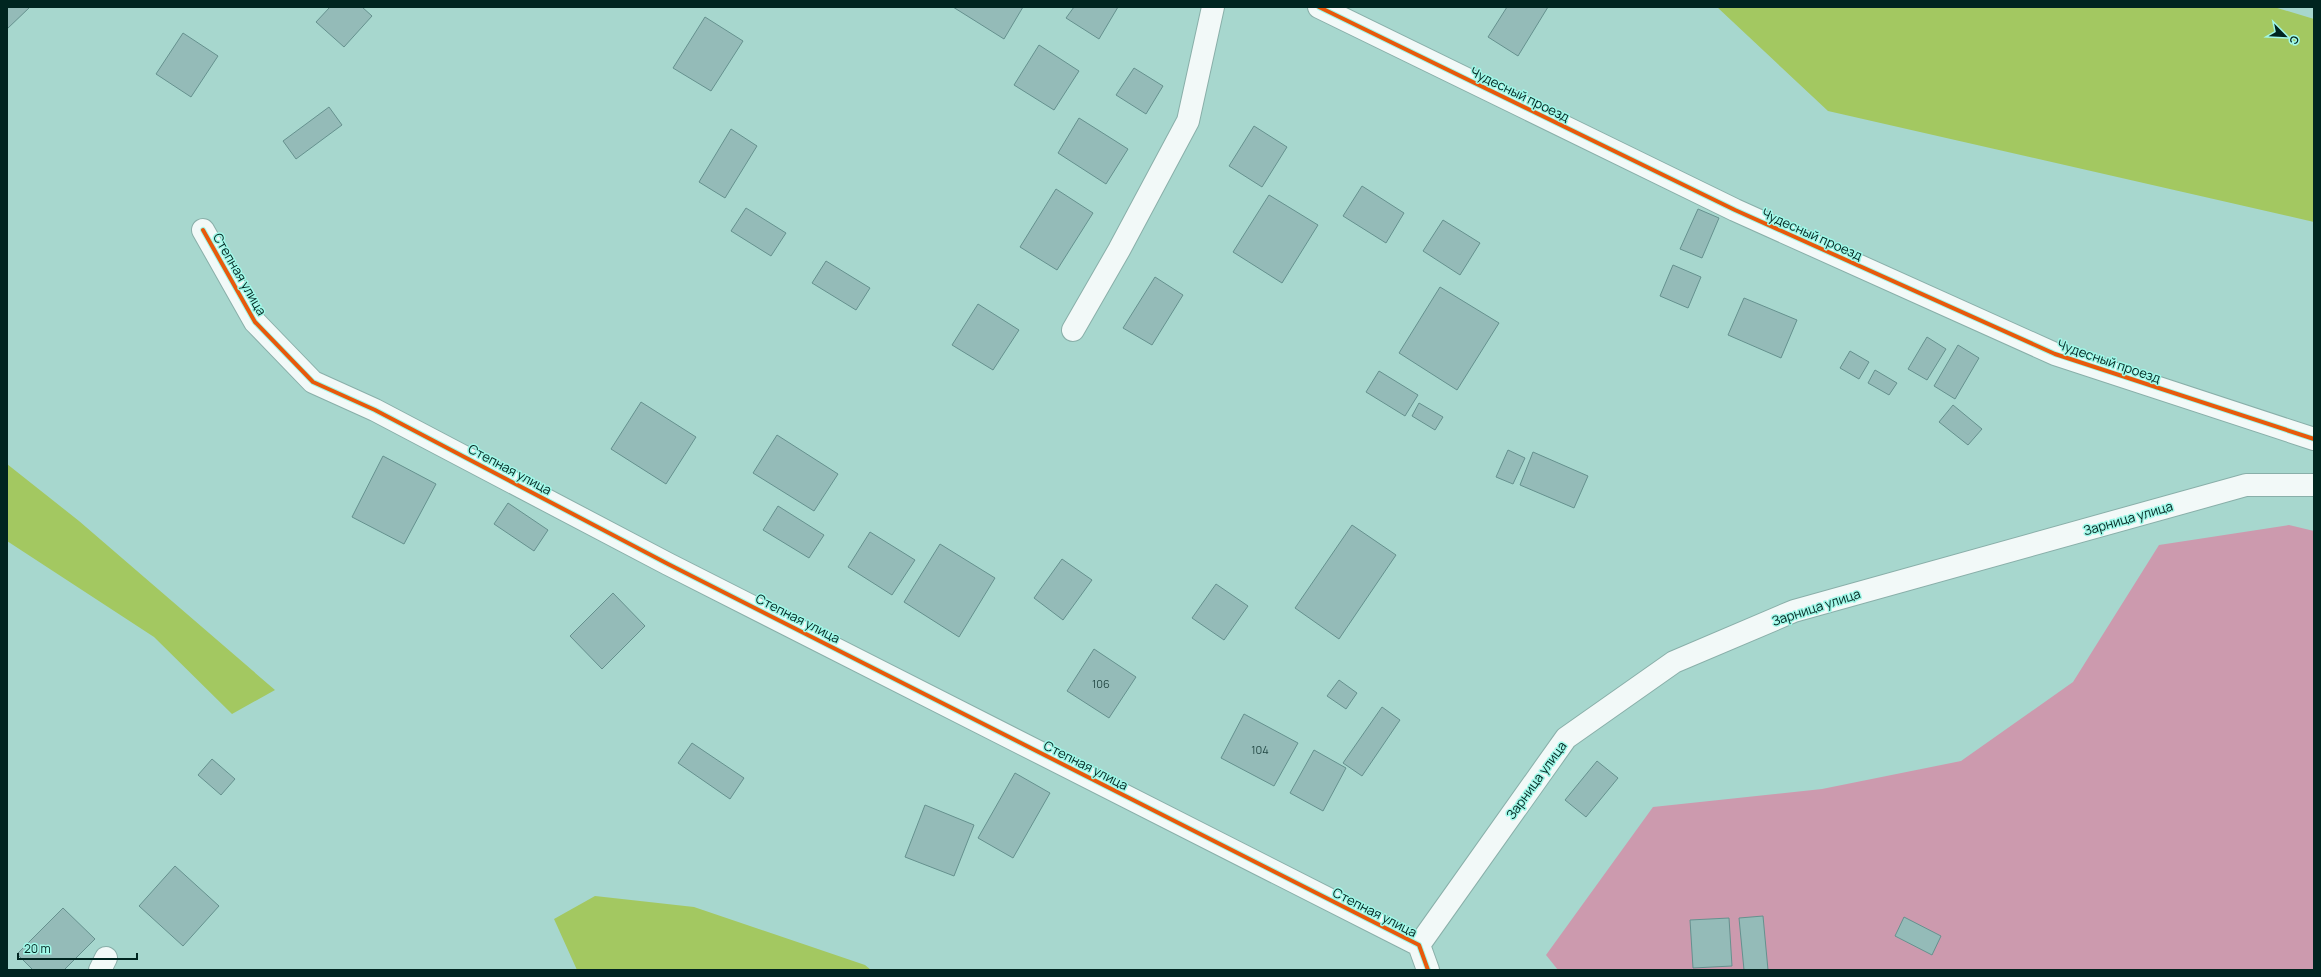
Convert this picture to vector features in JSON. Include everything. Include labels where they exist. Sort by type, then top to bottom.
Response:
[{"type":"street","points":[[1073,330],[1119,250],[1188,121],[1213,7]]},
{"type":"street","name":"Чудесный проезд","points":[[1319,7],[1735,210],[2055,354],[2314,439]]},
{"type":"street","name":"Степная улица","points":[[203,230],[255,322],[313,382],[375,410],[668,564],[1418,945],[1428,970]]},
{"type":"street","name":"Зарница улица","points":[[1418,945],[1566,738],[1674,662],[1794,611],[2246,485],[2314,485]]},
{"type":"shaded area","points":[[1717,7],[2274,7],[2314,19],[2314,222],[1828,111]]},
{"type":"shaded area","points":[[7,464],[79,521],[275,690],[232,714],[154,637],[7,541]]},
{"type":"shaded area","points":[[2289,525],[2314,531],[2314,970],[1558,970],[1546,955],[1653,807],[1822,789],[1961,761],[2073,682],[2159,545]]},
{"type":"shaded area","points":[[595,896],[694,907],[865,965],[871,970],[577,970],[554,919]]},
{"type":"building","points":[[7,7],[30,7],[7,29]]},
{"type":"building","points":[[330,7],[362,7],[372,16],[344,47],[316,22]]},
{"type":"building","points":[[953,7],[1023,7],[1004,39]]},
{"type":"building","points":[[1074,7],[1118,7],[1099,39],[1066,18]]},
{"type":"building","points":[[1507,7],[1548,7],[1518,56],[1488,37]]},
{"type":"building","points":[[705,17],[743,41],[711,91],[673,68]]},
{"type":"building","points":[[183,33],[218,56],[191,97],[156,74]]},
{"type":"building","points":[[1039,45],[1079,71],[1054,110],[1014,85]]},
{"type":"building","points":[[1134,68],[1163,86],[1146,114],[1116,95]]},
{"type":"building","points":[[329,107],[342,125],[296,159],[283,141]]},
{"type":"building","points":[[1079,118],[1128,149],[1106,184],[1058,153]]},
{"type":"building","points":[[1254,126],[1287,147],[1262,187],[1229,166]]},
{"type":"building","points":[[731,129],[757,146],[725,198],[699,182]]},
{"type":"building","points":[[1362,186],[1404,213],[1386,243],[1343,216]]},
{"type":"building","points":[[1056,189],[1093,213],[1057,270],[1020,247]]},
{"type":"building","points":[[1269,195],[1318,225],[1282,283],[1233,252]]},
{"type":"building","points":[[746,208],[786,233],[771,256],[731,231]]},
{"type":"building","points":[[1698,209],[1719,218],[1702,258],[1680,249]]},
{"type":"building","points":[[1443,220],[1480,243],[1460,275],[1423,251]]},
{"type":"building","points":[[826,261],[870,288],[856,310],[812,283]]},
{"type":"building","points":[[1673,265],[1701,277],[1688,308],[1660,296]]},
{"type":"building","points":[[1155,277],[1183,295],[1152,345],[1123,328]]},
{"type":"building","points":[[1440,287],[1499,323],[1457,390],[1399,353]]},
{"type":"building","points":[[1744,298],[1797,320],[1781,358],[1728,335]]},
{"type":"building","points":[[978,304],[1019,330],[993,370],[952,345]]},
{"type":"building","points":[[1927,337],[1946,349],[1927,380],[1908,369]]},
{"type":"building","points":[[1958,345],[1979,358],[1955,399],[1934,386]]},
{"type":"building","points":[[1850,351],[1869,362],[1859,379],[1840,368]]},
{"type":"building","points":[[1875,370],[1897,383],[1889,395],[1868,383]]},
{"type":"building","points":[[1379,371],[1418,395],[1405,416],[1366,392]]},
{"type":"building","points":[[641,402],[696,437],[666,484],[611,449]]},
{"type":"building","points":[[1419,403],[1443,417],[1435,430],[1412,416]]},
{"type":"building","points":[[1953,405],[1982,429],[1968,445],[1939,422]]},
{"type":"building","points":[[777,435],[838,474],[814,511],[753,473]]},
{"type":"building","points":[[1508,450],[1525,458],[1513,484],[1496,477]]},
{"type":"building","points":[[1533,452],[1588,476],[1574,508],[1520,485]]},
{"type":"building","points":[[383,456],[436,484],[404,544],[352,517]]},
{"type":"building","points":[[508,503],[548,530],[534,551],[494,524]]},
{"type":"building","points":[[778,506],[824,535],[809,558],[763,530]]},
{"type":"building","points":[[1352,525],[1396,555],[1339,639],[1295,608]]},
{"type":"building","points":[[870,532],[915,560],[892,595],[848,567]]},
{"type":"building","points":[[940,544],[995,578],[959,637],[904,602]]},
{"type":"building","points":[[1062,559],[1092,580],[1063,620],[1034,598]]},
{"type":"building","points":[[1216,584],[1248,606],[1224,640],[1192,618]]},
{"type":"building","points":[[613,593],[645,626],[602,669],[570,636]]},
{"type":"building","points":[[1094,649],[1136,677],[1109,718],[1067,691]]},
{"type":"building","points":[[1339,680],[1357,693],[1346,709],[1327,696]]},
{"type":"building","points":[[1382,707],[1400,720],[1362,776],[1343,763]]},
{"type":"building","points":[[1244,714],[1298,743],[1274,786],[1221,758]]},
{"type":"building","points":[[692,743],[744,778],[730,799],[678,763]]},
{"type":"building","points":[[1314,750],[1346,768],[1323,811],[1290,793]]},
{"type":"building","points":[[212,759],[235,779],[221,795],[198,775]]},
{"type":"building","points":[[1597,761],[1618,778],[1586,817],[1565,800]]},
{"type":"building","points":[[1015,773],[1050,793],[1013,858],[978,838]]},
{"type":"building","points":[[925,805],[974,825],[954,876],[905,857]]},
{"type":"building","points":[[175,866],[219,906],[183,946],[139,906]]},
{"type":"building","points":[[63,908],[95,939],[64,970],[33,970],[17,954]]},
{"type":"building","points":[[1763,916],[1768,970],[1744,970],[1739,918]]},
{"type":"building","points":[[1904,917],[1941,936],[1932,955],[1895,936]]},
{"type":"building","points":[[1729,918],[1732,966],[1693,968],[1690,920]]},
{"type":"cycle path","points":[[1319,7],[1735,210],[2055,354],[2314,439]]},
{"type":"cycle path","points":[[203,230],[255,322],[313,382],[375,410],[668,564],[1419,945],[1428,970]]}]
